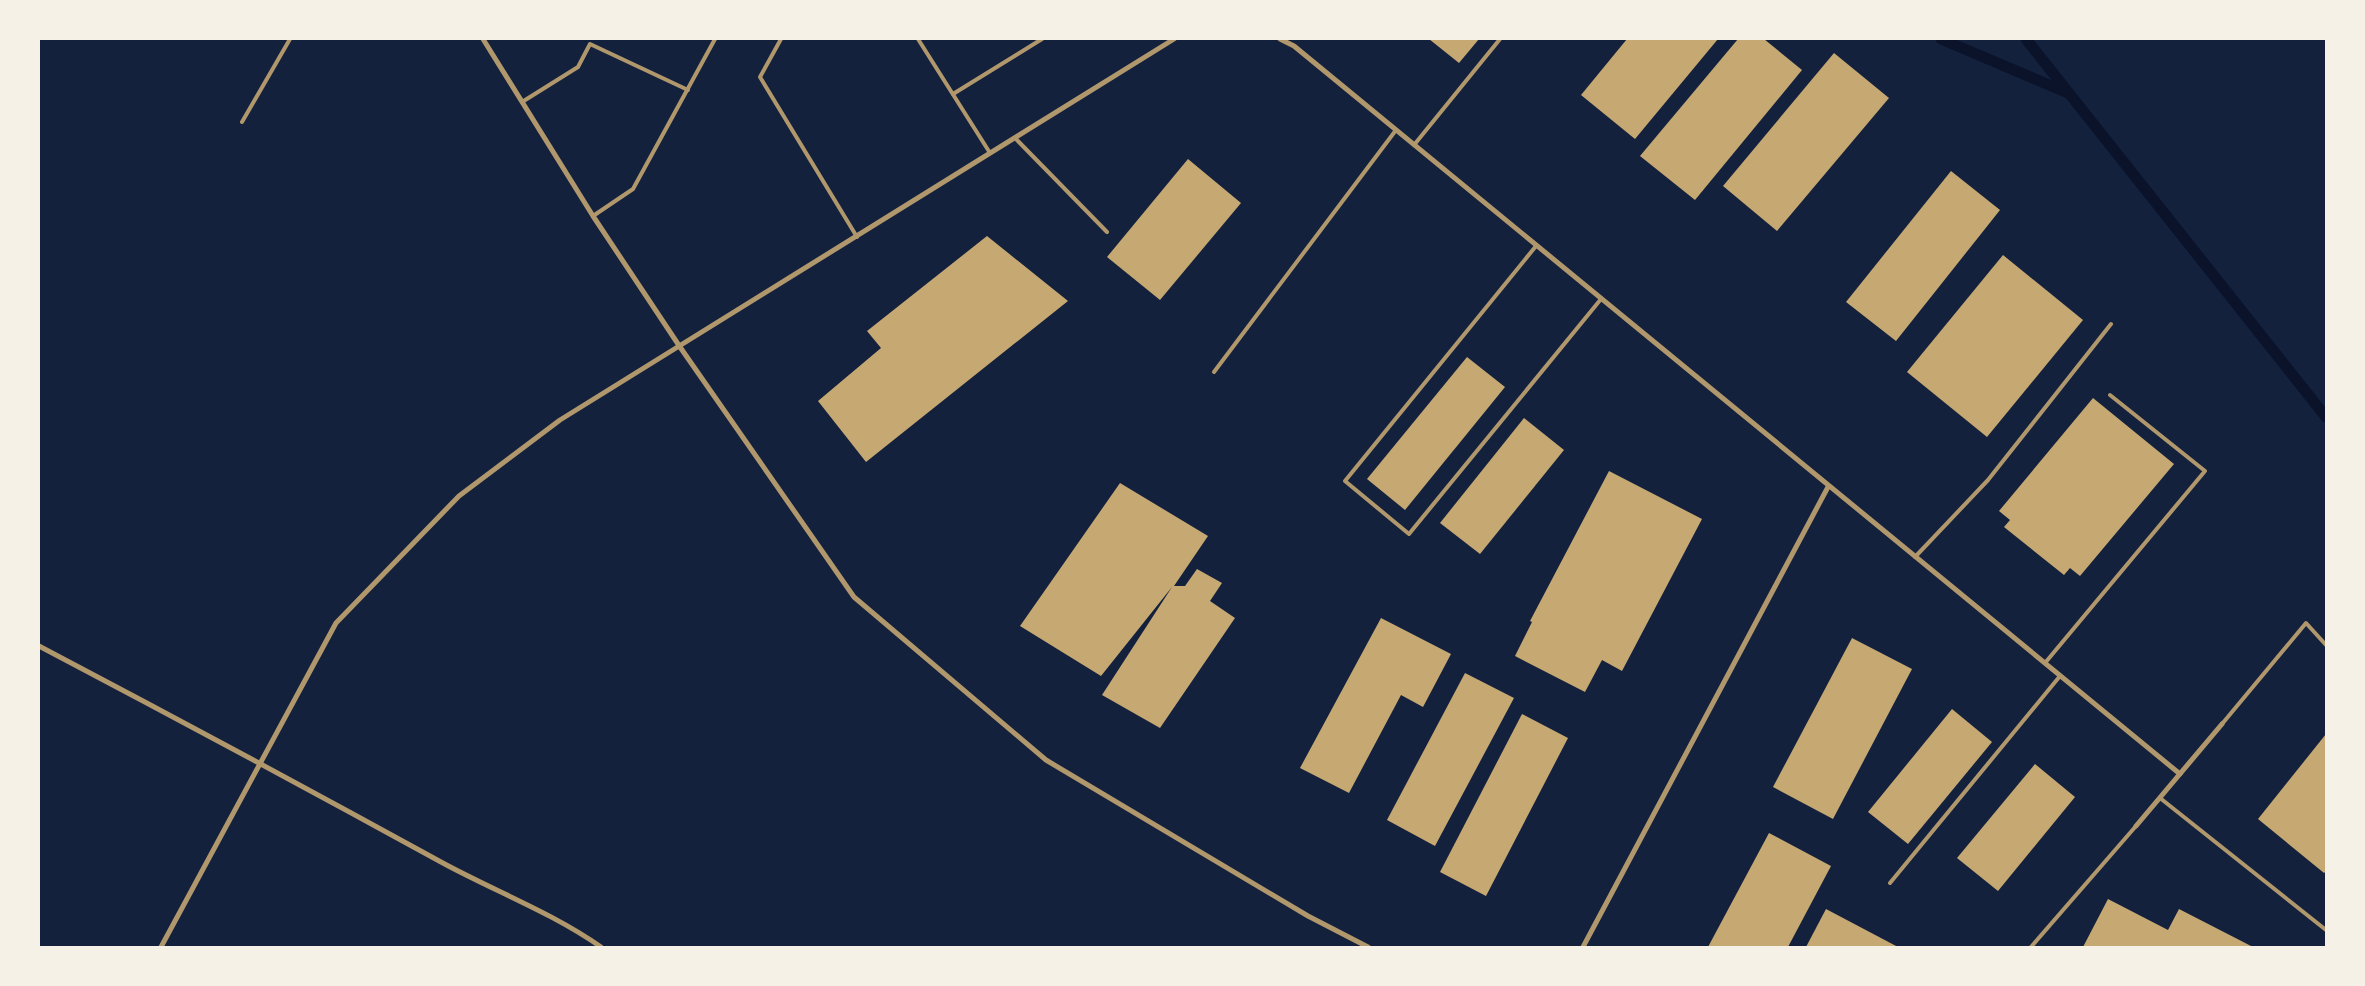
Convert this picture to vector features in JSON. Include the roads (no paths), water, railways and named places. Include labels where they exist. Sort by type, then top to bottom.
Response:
[{"type":"street","points":[[483,39],[593,216],[680,347],[854,597],[1046,760],[1308,916],[1368,947]]},
{"type":"street","points":[[161,947],[336,623],[459,496],[560,420],[1174,39]]},
{"type":"street","points":[[1280,39],[1294,46],[1914,558],[2180,774]]},
{"type":"street","points":[[1582,947],[1828,487]]},
{"type":"street","points":[[39,646],[260,763],[448,866],[577,931],[601,947]]},
{"type":"street","points":[[2136,826],[2222,724]]},
{"type":"lane","points":[[242,122],[290,39]]},
{"type":"lane","points":[[593,216],[633,189],[715,39]]},
{"type":"lane","points":[[781,39],[760,77],[856,237]]},
{"type":"lane","points":[[918,39],[990,153]]},
{"type":"lane","points":[[953,94],[1042,39]]},
{"type":"lane","points":[[1414,145],[1500,39]]},
{"type":"lane","points":[[522,102],[578,67],[590,44],[688,90]]},
{"type":"lane","points":[[1214,372],[1396,130]]},
{"type":"lane","points":[[1015,138],[1107,232]]},
{"type":"lane","points":[[1536,246],[1345,481],[1409,534],[1601,299]]},
{"type":"lane","points":[[1914,558],[1988,480],[2111,324]]},
{"type":"lane","points":[[2044,664],[2206,471],[2110,394]]},
{"type":"lane","points":[[2222,724],[2306,623],[2326,645]]},
{"type":"lane","points":[[1890,883],[2060,676]]},
{"type":"lane","points":[[2160,798],[2326,930]]},
{"type":"lane","points":[[2031,947],[2136,826]]},
{"type":"waterway","points":[[1941,39],[2068,93]]},
{"type":"waterway","points":[[2026,39],[2326,417]]}]
